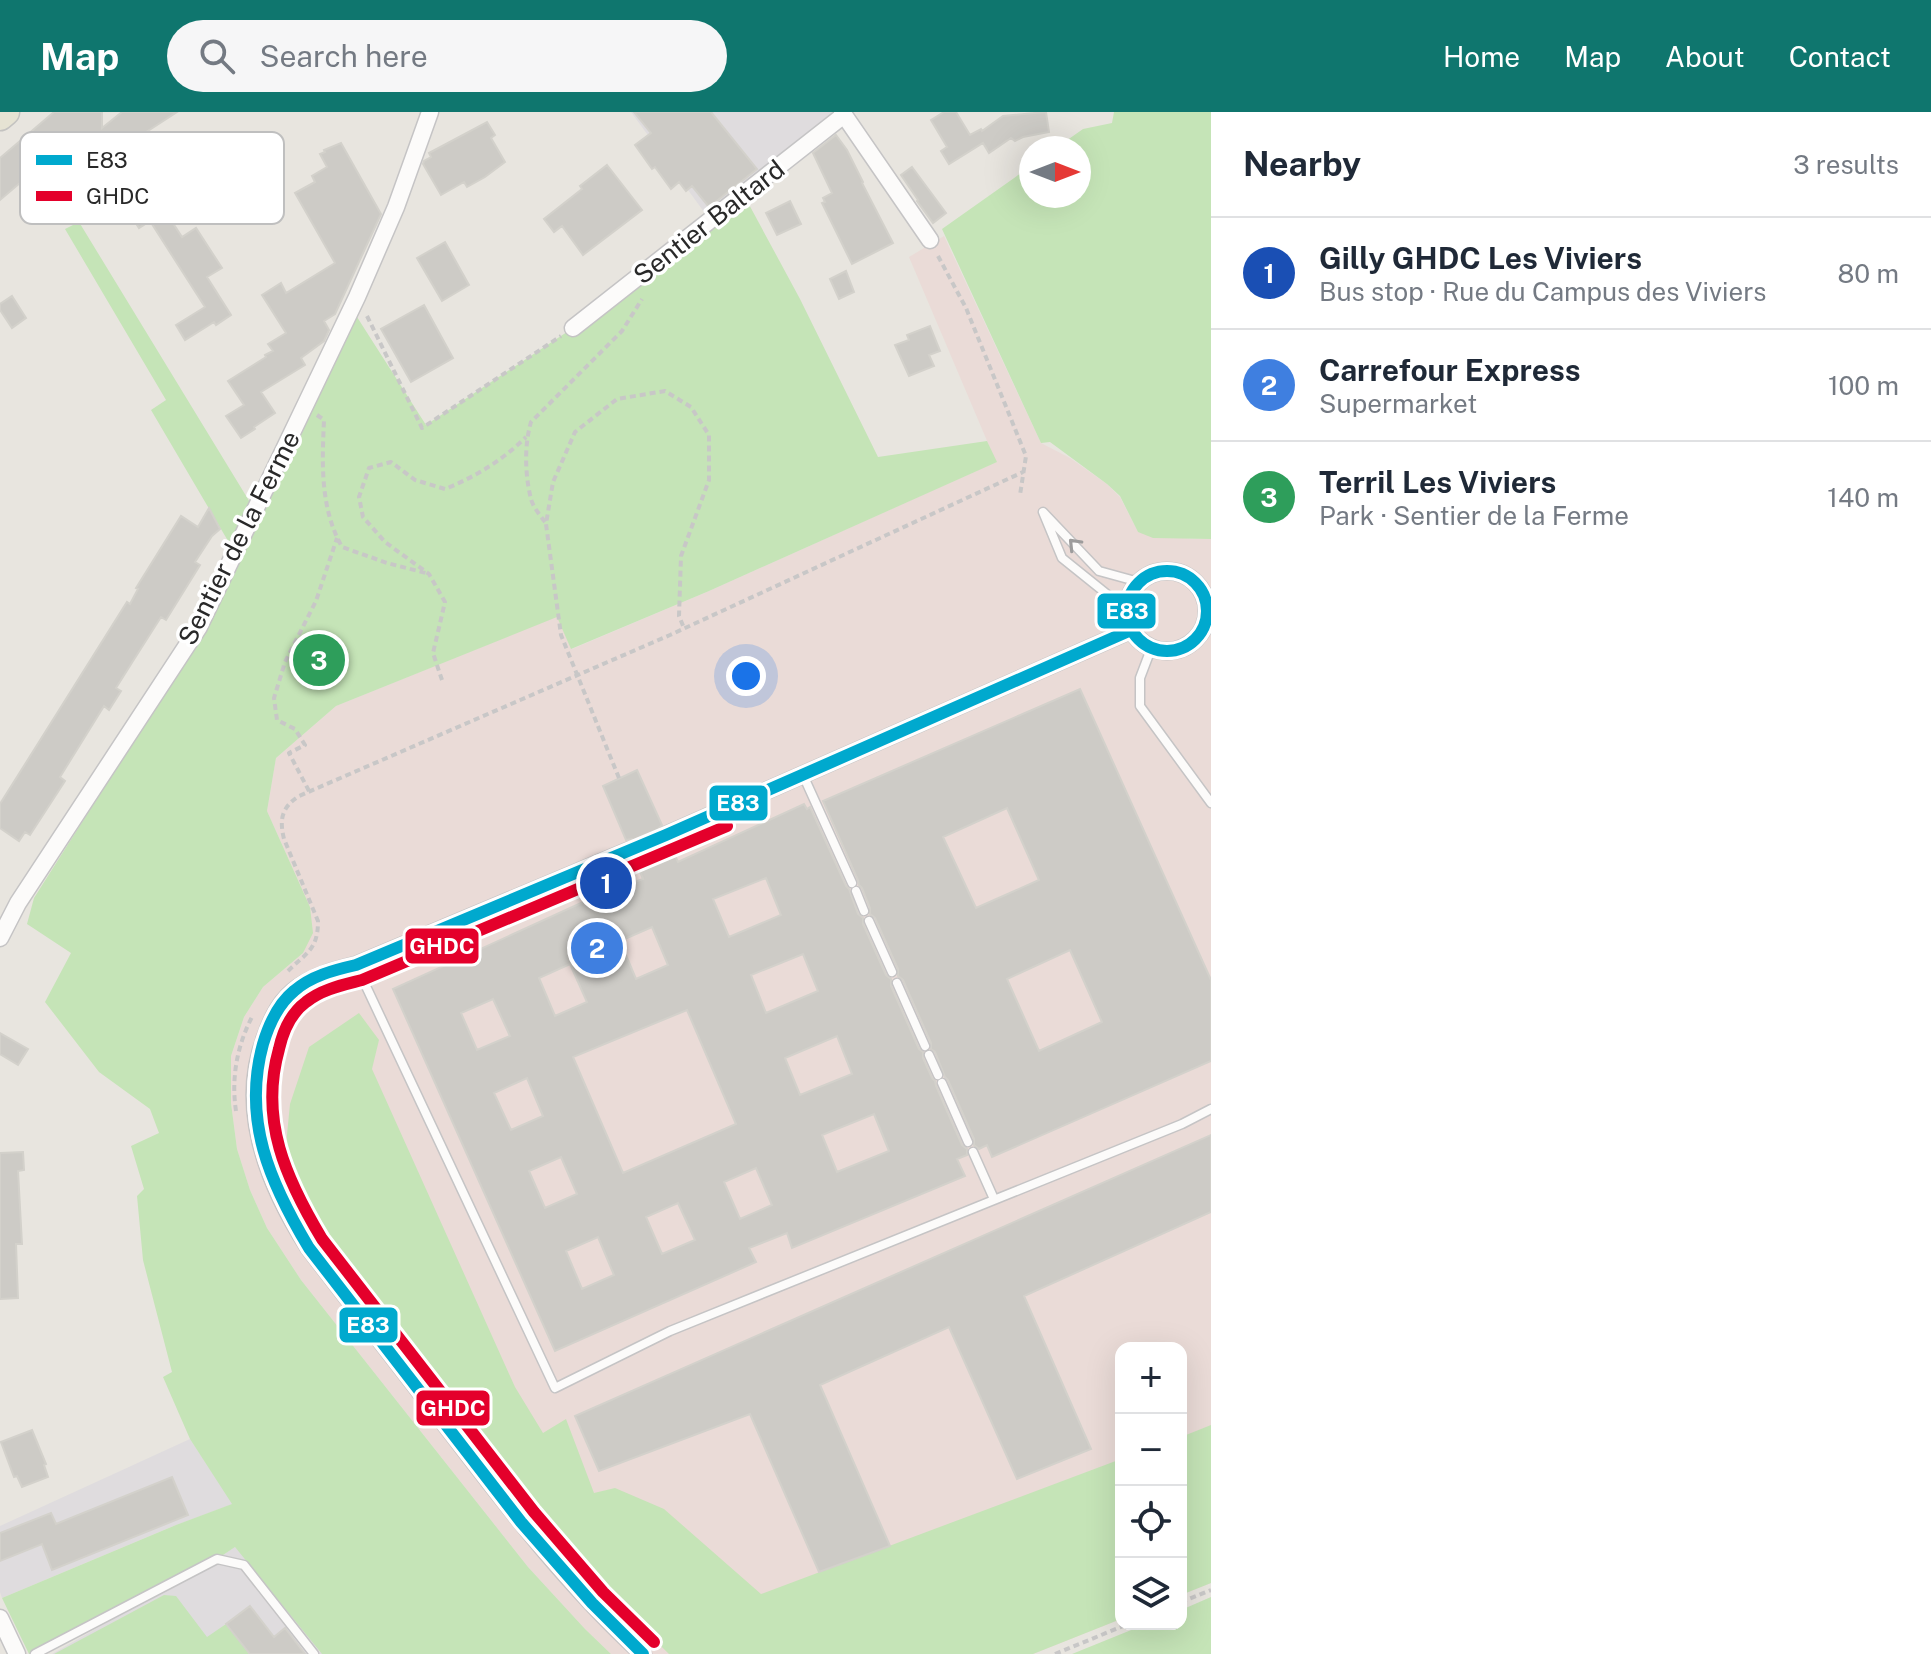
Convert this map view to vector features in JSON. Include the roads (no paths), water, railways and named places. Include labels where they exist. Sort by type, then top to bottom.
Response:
[{"type":"main road","points":[[0,117],[6,112]]},
{"type":"street","name":"Sentier de la Ferme","points":[[0,938],[18,903],[199,627],[357,297],[396,207],[430,112]]},
{"type":"street","points":[[843,114],[930,240]]},
{"type":"street","name":"Sentier Baltard","points":[[573,328],[843,114]]},
{"type":"street","points":[[1174,571],[1208,592],[1207,621],[1201,634],[1179,651],[1151,649],[1139,641],[1131,630],[1127,605],[1139,582],[1149,575],[1174,571]]},
{"type":"street","points":[[666,835],[1131,630]]},
{"type":"street","points":[[630,850],[356,965],[319,975],[297,988],[273,1018],[259,1052],[254,1088],[256,1121],[265,1157],[291,1221],[309,1248],[556,1565],[643,1654]]},
{"type":"street","points":[[0,1618],[17,1654]]},
{"type":"lane","points":[[1127,605],[1113,599],[1062,558],[1043,512],[1099,571],[1139,582]]},
{"type":"lane","points":[[1151,649],[1140,678],[1140,706],[1211,803]]},
{"type":"lane","points":[[803,775],[864,911]]},
{"type":"lane","points":[[869,921],[892,972]]},
{"type":"lane","points":[[356,965],[555,1388],[670,1331],[1182,1124],[1211,1109]]},
{"type":"lane","points":[[897,983],[925,1046]]},
{"type":"lane","points":[[929,1055],[968,1142]]},
{"type":"lane","points":[[973,1152],[994,1199]]},
{"type":"lane","points":[[35,1654],[217,1559],[244,1565],[314,1654]]},
{"type":"tunnel","points":[[630,850],[666,835]]},
{"type":"place","name":"Terril Les Viviers","points":[[319,660]]},
{"type":"place","name":"Gilly GHDC Les Viviers","points":[[606,883]]},
{"type":"place","name":"Carrefour Express","points":[[597,948]]}]
